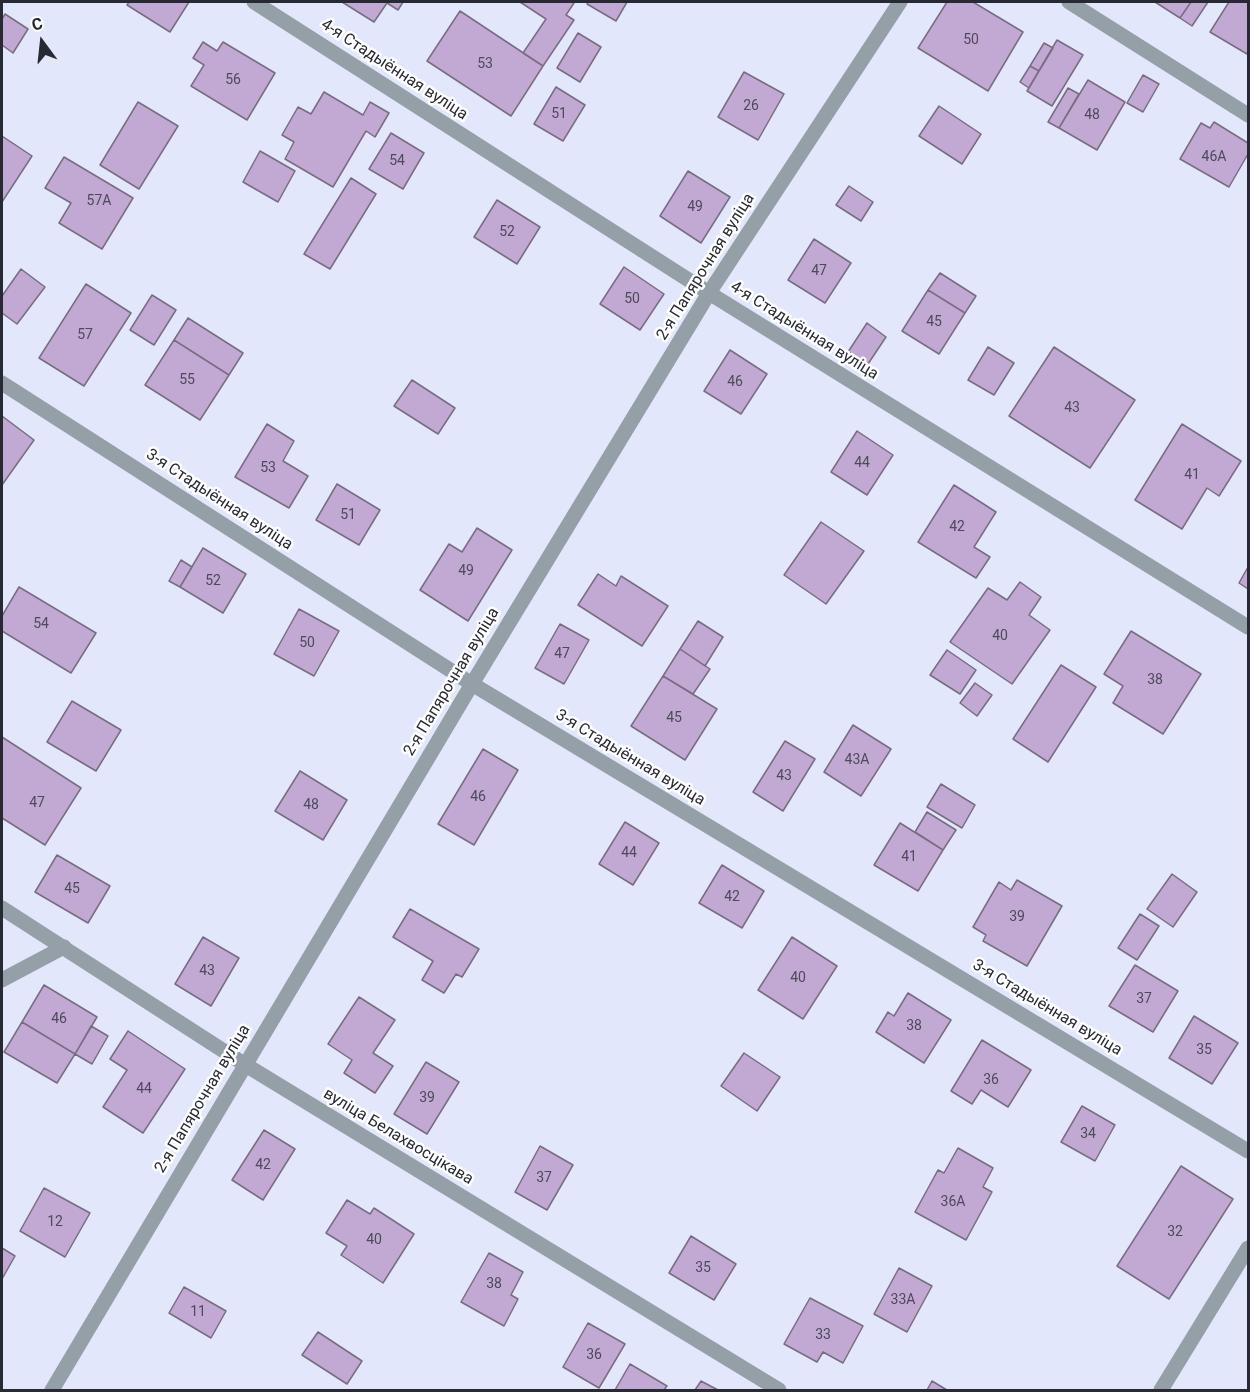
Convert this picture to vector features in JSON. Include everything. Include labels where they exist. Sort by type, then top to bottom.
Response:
[{"type":"street","name":"4-я Стадыённая вуліца","points":[[254,2],[709,293],[1248,627]]},
{"type":"street","name":"2-я Папярочная вуліца","points":[[52,1390],[244,1064],[709,293],[900,2]]},
{"type":"street","points":[[1069,2],[1248,115]]},
{"type":"street","name":"3-я Стадыённая вуліца","points":[[2,383],[472,684],[1248,1151]]},
{"type":"street","name":"вуліца Белахвосцікава","points":[[2,908],[244,1064],[779,1390]]},
{"type":"street","points":[[2,980],[64,947]]},
{"type":"street","points":[[1166,1389],[1248,1248]]},
{"type":"building","points":[[129,2],[189,2],[170,32],[127,5]]},
{"type":"building","points":[[342,2],[403,2],[398,10],[387,3],[374,22]]},
{"type":"building","points":[[520,2],[574,3],[566,15],[574,20],[543,66],[523,53],[546,19]]},
{"type":"building","points":[[588,2],[627,2],[616,21],[587,4]]},
{"type":"building","points":[[947,2],[973,2],[1023,32],[988,91],[918,48]]},
{"type":"building","points":[[1155,2],[1191,2],[1180,18]]},
{"type":"building","points":[[1191,2],[1208,2],[1192,26],[1180,18]]},
{"type":"building","points":[[1229,2],[1248,2],[1247,54],[1210,32]]},
{"type":"building","points":[[460,11],[543,66],[511,116],[427,61]]},
{"type":"building","points":[[5,14],[28,29],[13,53],[2,45],[2,19]]},
{"type":"building","points":[[578,33],[601,47],[580,82],[557,68]]},
{"type":"building","points":[[1057,40],[1083,55],[1052,106],[1027,91]]},
{"type":"building","points":[[203,42],[217,51],[223,42],[275,73],[247,120],[191,86],[204,65],[193,58]]},
{"type":"building","points":[[1044,43],[1053,48],[1039,71],[1030,66]]},
{"type":"building","points":[[1030,66],[1039,71],[1029,88],[1020,82]]},
{"type":"building","points":[[744,72],[784,94],[758,140],[718,117]]},
{"type":"building","points":[[1143,75],[1159,84],[1143,112],[1127,103]]},
{"type":"building","points":[[1088,80],[1125,102],[1097,150],[1059,128]]},
{"type":"building","points":[[556,87],[585,105],[563,141],[534,124]]},
{"type":"building","points":[[1068,88],[1079,94],[1059,128],[1048,122]]},
{"type":"building","points":[[324,92],[363,115],[370,102],[389,113],[375,137],[366,131],[333,187],[285,159],[294,142],[282,135],[298,107],[311,114]]},
{"type":"building","points":[[138,102],[178,126],[139,189],[100,165]]},
{"type":"building","points":[[939,106],[981,134],[962,164],[919,136]]},
{"type":"building","points":[[1214,122],[1248,143],[1248,154],[1229,187],[1180,159],[1201,123],[1210,128]]},
{"type":"building","points":[[391,133],[424,153],[403,189],[369,169]]},
{"type":"building","points":[[2,136],[32,156],[2,202]]},
{"type":"building","points":[[260,151],[295,171],[278,202],[243,182]]},
{"type":"building","points":[[64,157],[133,198],[102,249],[59,223],[71,203],[45,188]]},
{"type":"building","points":[[688,171],[730,197],[701,243],[660,216]]},
{"type":"building","points":[[351,178],[376,194],[330,269],[304,254]]},
{"type":"building","points":[[849,186],[873,202],[861,221],[836,205]]},
{"type":"building","points":[[497,200],[540,227],[517,264],[474,237]]},
{"type":"building","points":[[814,239],[851,263],[825,303],[788,280]]},
{"type":"building","points":[[624,267],[664,294],[640,330],[600,304]]},
{"type":"building","points":[[21,269],[45,287],[17,324],[2,313],[2,296]]},
{"type":"building","points":[[940,273],[976,296],[965,313],[928,290]]},
{"type":"building","points":[[86,284],[131,313],[84,386],[39,358]]},
{"type":"building","points":[[928,290],[965,313],[939,354],[902,331]]},
{"type":"building","points":[[152,295],[176,310],[154,345],[130,330]]},
{"type":"building","points":[[188,318],[243,353],[229,375],[174,340]]},
{"type":"building","points":[[867,323],[886,337],[868,364],[848,352]]},
{"type":"building","points":[[174,340],[229,375],[200,420],[145,385]]},
{"type":"building","points":[[988,347],[1014,363],[994,395],[968,380]]},
{"type":"building","points":[[1054,347],[1135,400],[1090,468],[1009,416]]},
{"type":"building","points":[[730,350],[767,374],[741,414],[704,391]]},
{"type":"building","points":[[412,380],[455,408],[438,434],[394,406]]},
{"type":"building","points":[[2,416],[34,440],[2,485]]},
{"type":"building","points":[[267,424],[294,441],[283,461],[308,476],[289,508],[235,477]]},
{"type":"building","points":[[1182,424],[1241,461],[1219,496],[1207,488],[1182,529],[1135,500]]},
{"type":"building","points":[[857,431],[893,455],[867,495],[831,472]]},
{"type":"building","points":[[337,484],[380,510],[359,545],[316,520]]},
{"type":"building","points":[[954,485],[996,512],[974,547],[990,557],[976,578],[918,542]]},
{"type":"building","points":[[821,522],[864,551],[826,604],[784,575]]},
{"type":"building","points":[[477,528],[512,550],[468,621],[420,590],[449,544],[462,552]]},
{"type":"building","points":[[203,548],[246,574],[223,613],[180,587]]},
{"type":"building","points":[[181,560],[192,567],[180,587],[169,581]]},
{"type":"building","points":[[1248,567],[1248,589],[1239,583]]},
{"type":"building","points":[[598,574],[616,586],[621,576],[668,606],[642,646],[578,605]]},
{"type":"building","points":[[1020,582],[1041,597],[1029,615],[1050,630],[1012,684],[950,642],[988,588],[1007,600]]},
{"type":"building","points":[[19,587],[96,633],[71,673],[2,631],[2,616]]},
{"type":"building","points":[[299,609],[339,631],[314,676],[274,654]]},
{"type":"building","points":[[698,621],[723,637],[705,666],[680,649]]},
{"type":"building","points":[[560,624],[589,640],[564,684],[535,668]]},
{"type":"building","points":[[1131,631],[1201,674],[1163,734],[1113,703],[1123,686],[1104,674]]},
{"type":"building","points":[[680,649],[710,669],[693,694],[663,676]]},
{"type":"building","points":[[947,650],[976,670],[960,694],[930,675]]},
{"type":"building","points":[[1061,665],[1096,687],[1048,762],[1013,739]]},
{"type":"building","points":[[663,676],[717,709],[685,760],[631,726]]},
{"type":"building","points":[[975,683],[992,695],[977,716],[960,703]]},
{"type":"building","points":[[72,701],[121,730],[96,771],[47,742]]},
{"type":"building","points":[[853,725],[891,749],[861,796],[824,772]]},
{"type":"building","points":[[2,737],[81,788],[45,845],[2,818]]},
{"type":"building","points":[[785,741],[815,759],[783,811],[753,792]]},
{"type":"building","points":[[483,749],[518,770],[474,845],[438,824]]},
{"type":"building","points":[[300,771],[347,800],[323,840],[275,811]]},
{"type":"building","points":[[941,784],[975,805],[962,828],[927,807]]},
{"type":"building","points":[[927,812],[956,830],[943,850],[915,832]]},
{"type":"building","points":[[625,822],[659,843],[633,885],[599,864]]},
{"type":"building","points":[[900,823],[943,850],[918,891],[874,865]]},
{"type":"building","points":[[57,855],[110,886],[88,923],[35,892]]},
{"type":"building","points":[[722,865],[764,891],[742,928],[699,903]]},
{"type":"building","points":[[1172,874],[1197,892],[1173,927],[1147,909]]},
{"type":"building","points":[[1017,880],[1062,906],[1027,966],[983,941],[986,935],[973,927],[999,882],[1011,890]]},
{"type":"building","points":[[410,909],[479,949],[462,977],[456,974],[444,993],[422,980],[433,961],[393,937]]},
{"type":"building","points":[[1140,914],[1159,926],[1137,960],[1118,948]]},
{"type":"building","points":[[203,937],[239,958],[211,1006],[175,984]]},
{"type":"building","points":[[792,937],[837,966],[803,1019],[758,990]]},
{"type":"building","points":[[1135,965],[1178,991],[1153,1032],[1109,1006]]},
{"type":"building","points":[[44,985],[97,1017],[75,1054],[22,1022]]},
{"type":"building","points":[[908,993],[951,1020],[924,1063],[876,1032],[888,1012],[894,1016]]},
{"type":"building","points":[[359,997],[395,1020],[373,1053],[393,1066],[375,1093],[344,1073],[352,1060],[328,1044]]},
{"type":"building","points":[[1194,1016],[1238,1043],[1212,1084],[1169,1058]]},
{"type":"building","points":[[22,1022],[75,1054],[57,1083],[4,1052]]},
{"type":"building","points":[[91,1026],[108,1036],[92,1064],[75,1054]]},
{"type":"building","points":[[128,1031],[185,1069],[143,1133],[103,1107],[127,1070],[110,1059]]},
{"type":"building","points":[[982,1040],[1031,1070],[1008,1107],[981,1090],[972,1104],[951,1091]]},
{"type":"building","points":[[744,1053],[780,1077],[757,1111],[721,1086]]},
{"type":"building","points":[[426,1062],[459,1082],[427,1134],[394,1114]]},
{"type":"building","points":[[1082,1106],[1115,1125],[1095,1161],[1061,1142]]},
{"type":"building","points":[[264,1130],[295,1149],[263,1200],[232,1180]]},
{"type":"building","points":[[540,1146],[573,1165],[547,1210],[515,1192]]},
{"type":"building","points":[[958,1148],[993,1168],[983,1187],[992,1192],[966,1240],[915,1212],[938,1170],[944,1173]]},
{"type":"building","points":[[1181,1166],[1233,1199],[1169,1299],[1117,1266]]},
{"type":"building","points":[[44,1188],[90,1213],[65,1257],[20,1231]]},
{"type":"building","points":[[347,1200],[370,1214],[374,1208],[414,1234],[383,1283],[341,1255],[347,1246],[326,1233]]},
{"type":"building","points":[[691,1236],[736,1264],[714,1300],[669,1273]]},
{"type":"building","points":[[2,1248],[15,1256],[2,1279]]},
{"type":"building","points":[[489,1253],[523,1272],[511,1295],[518,1299],[504,1326],[461,1302]]},
{"type":"building","points":[[899,1268],[932,1286],[907,1332],[874,1314]]},
{"type":"building","points":[[184,1287],[226,1311],[211,1338],[169,1313]]},
{"type":"building","points":[[810,1298],[863,1326],[843,1363],[823,1352],[817,1362],[784,1344]]},
{"type":"building","points":[[588,1323],[625,1344],[599,1388],[563,1367]]},
{"type":"building","points":[[318,1332],[362,1361],[347,1384],[302,1355]]},
{"type":"building","points":[[630,1364],[667,1386],[664,1390],[615,1390]]},
{"type":"building","points":[[701,1381],[718,1390],[695,1390]]},
{"type":"building","points":[[932,1381],[947,1390],[927,1390]]}]
